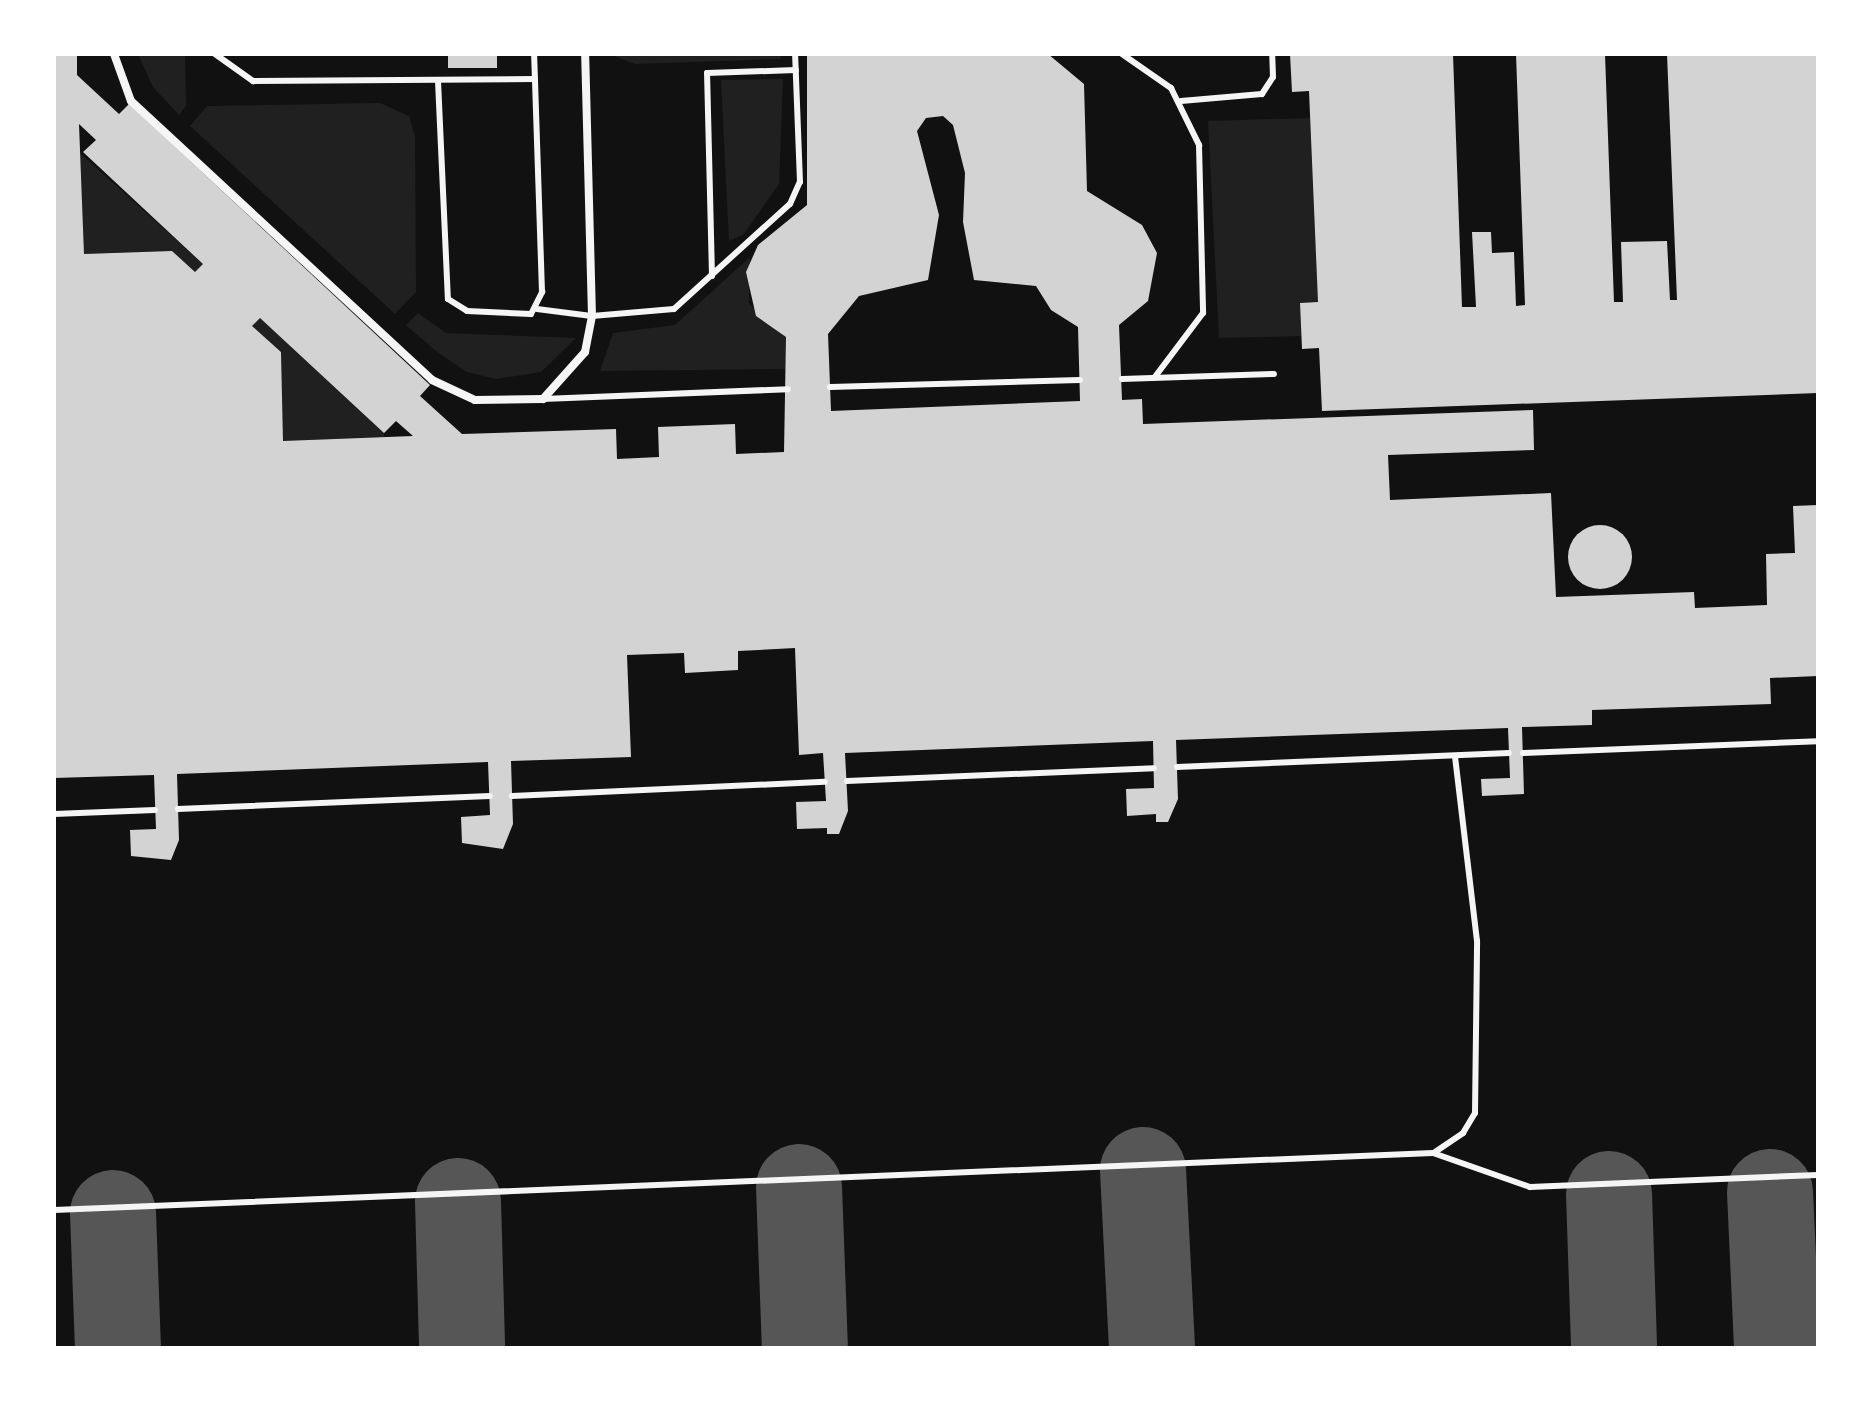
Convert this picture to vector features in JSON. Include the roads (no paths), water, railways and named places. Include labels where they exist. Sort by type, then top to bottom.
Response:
[{"type":"street","points":[[114,54],[131,101],[446,392],[475,400],[543,399],[585,352],[592,316],[585,54]]},
{"type":"lane","points":[[215,54],[253,81],[535,79]]},
{"type":"lane","points":[[534,54],[537,309]]},
{"type":"lane","points":[[438,81],[448,299],[467,311],[519,316],[537,309],[592,316],[674,309],[796,195],[795,54]]},
{"type":"lane","points":[[1122,54],[1181,101],[1199,145],[1207,286],[1190,338],[1154,378]]},
{"type":"lane","points":[[1181,101],[1262,94],[1273,77],[1272,54]]},
{"type":"lane","points":[[712,276],[707,73],[796,70]]},
{"type":"lane","points":[[1122,379],[1274,374]]},
{"type":"lane","points":[[830,387],[1080,380]]},
{"type":"lane","points":[[543,399],[788,389]]},
{"type":"lane","points":[[1523,753],[1818,741]]},
{"type":"lane","points":[[1177,767],[1509,753]]},
{"type":"lane","points":[[1433,1153],[1463,1133],[1475,1113],[1477,941],[1455,756]]},
{"type":"lane","points":[[847,781],[1154,768]]},
{"type":"lane","points":[[512,796],[825,782]]},
{"type":"lane","points":[[178,809],[490,796]]},
{"type":"lane","points":[[54,814],[155,810]]},
{"type":"lane","points":[[54,1210],[1433,1153],[1530,1187],[1818,1175]]}]
